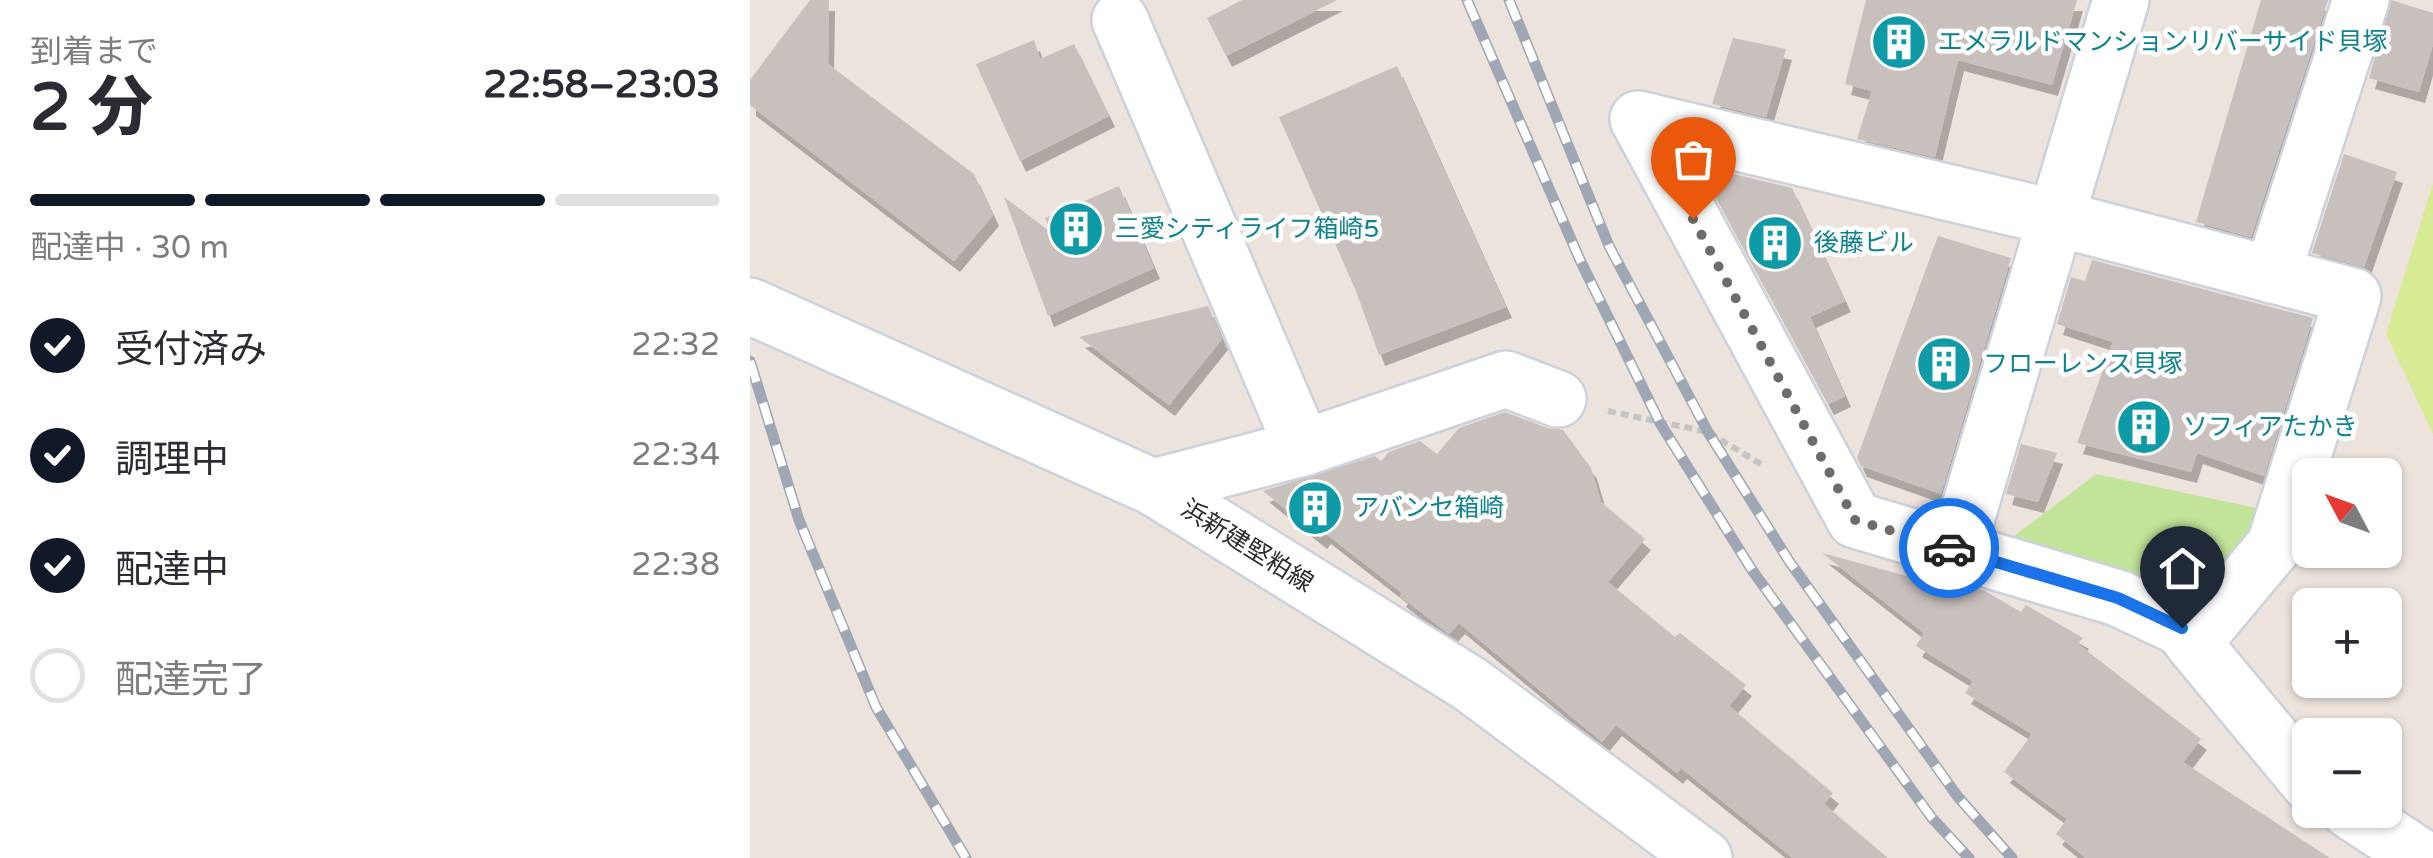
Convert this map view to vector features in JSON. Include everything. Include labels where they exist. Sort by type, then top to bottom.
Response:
[{"type":"street","points":[[1956,550],[2121,0]]},
{"type":"street","points":[[2272,275],[2361,0]]},
{"type":"street","points":[[1120,20],[1303,448]]},
{"type":"street","points":[[2193,643],[2275,544],[2353,296],[2056,218],[1638,118],[1855,520],[2118,598],[2182,628],[2193,643],[2292,762]]},
{"type":"street","name":"浜新建堅粕線","points":[[750,306],[1153,488],[1470,684],[1704,858]]},
{"type":"street","points":[[1153,488],[1303,448],[1506,379],[1558,399]]},
{"type":"street","points":[[2376,828],[2422,858]]},
{"type":"path","points":[[1558,399],[1708,432],[1773,472]]},
{"type":"green space","points":[[2433,183],[2433,434],[2386,334]]},
{"type":"green space","points":[[2096,474],[2261,509],[2255,543],[2200,610],[2009,540]]},
{"type":"building","points":[[810,0],[829,0],[828,64],[974,174],[993,215],[954,261],[750,105],[750,80]]},
{"type":"building","points":[[1242,0],[1337,0],[1226,56],[1207,18]]},
{"type":"building","points":[[1866,0],[2077,0],[2052,85],[1958,60],[1935,157],[1857,139],[1872,91],[1845,84]]},
{"type":"building","points":[[2261,0],[2328,0],[2251,237],[2196,222]]},
{"type":"building","points":[[2391,0],[2433,13],[2433,44],[2419,92],[2369,78]]},
{"type":"building","points":[[1733,38],[1786,49],[1766,117],[1712,104]]},
{"type":"building","points":[[1034,40],[1040,59],[1074,44],[1109,116],[1020,161],[976,64]]},
{"type":"building","points":[[1397,66],[1506,307],[1379,355],[1356,291],[1279,117]]},
{"type":"building","points":[[2344,154],[2397,172],[2364,267],[2312,253]]},
{"type":"building","name":"後藤ビル","points":[[1729,173],[1792,188],[1845,301],[1810,317],[1845,396],[1828,404],[1708,183]]},
{"type":"building","points":[[1119,186],[1154,268],[1048,316],[1004,197],[1052,233],[1045,218]]},
{"type":"building","name":"フローレンス貝塚","points":[[1938,236],[2011,258],[1941,494],[1861,466],[1857,458]]},
{"type":"building","points":[[2092,260],[2313,318],[2264,476],[2197,453],[2191,472],[2077,443],[2113,342],[2057,324],[2071,277],[2085,281]]},
{"type":"building","points":[[1208,306],[1222,339],[1169,405],[1079,337]]},
{"type":"building","points":[[1505,412],[1563,430],[1591,468],[1601,502],[1645,539],[1608,582],[1675,637],[1680,633],[1746,685],[1729,706],[1833,793],[1824,804],[1888,858],[1793,858],[1681,768],[1677,773],[1616,725],[1602,742],[1459,623],[1449,634],[1325,533],[1321,538],[1263,491],[1375,456],[1381,461],[1389,452],[1420,441],[1437,454],[1459,428]]},
{"type":"building","points":[[2021,444],[2057,453],[2038,502],[2006,494]]},
{"type":"building","points":[[1822,553],[1951,588],[1954,582],[1985,591],[2021,612],[2026,605],[2083,638],[2078,644],[2201,739],[2183,762],[2330,858],[2086,858],[2056,834],[2067,819],[2004,772],[2032,734],[1965,693],[1973,681],[1916,646],[1924,633]]},
{"type":"railway","points":[[1467,0],[1580,260],[1660,423],[1752,570],[1932,818],[1969,858]]},
{"type":"railway","points":[[1509,0],[1609,246],[1708,432],[1789,561],[1958,797],[2012,858]]},
{"type":"railway","points":[[750,361],[799,520],[876,707],[966,858]]},
{"type":"way so far","points":[[1693,219],[1855,520],[1949,548]]},
{"type":"place","name":"エメラルドマンションリバーサイド貝塚","points":[[1899,42]]},
{"type":"place","name":"三愛シティライフ箱崎5","points":[[1076,229]]},
{"type":"place","name":"後藤ビル","points":[[1775,243]]},
{"type":"place","name":"フローレンス貝塚","points":[[1944,364]]},
{"type":"place","name":"ソフィアたかき","points":[[2144,427]]},
{"type":"place","name":"アバンセ箱崎","points":[[1315,508]]},
{"type":"route","points":[[1949,548],[2118,598],[2182,628]]}]
